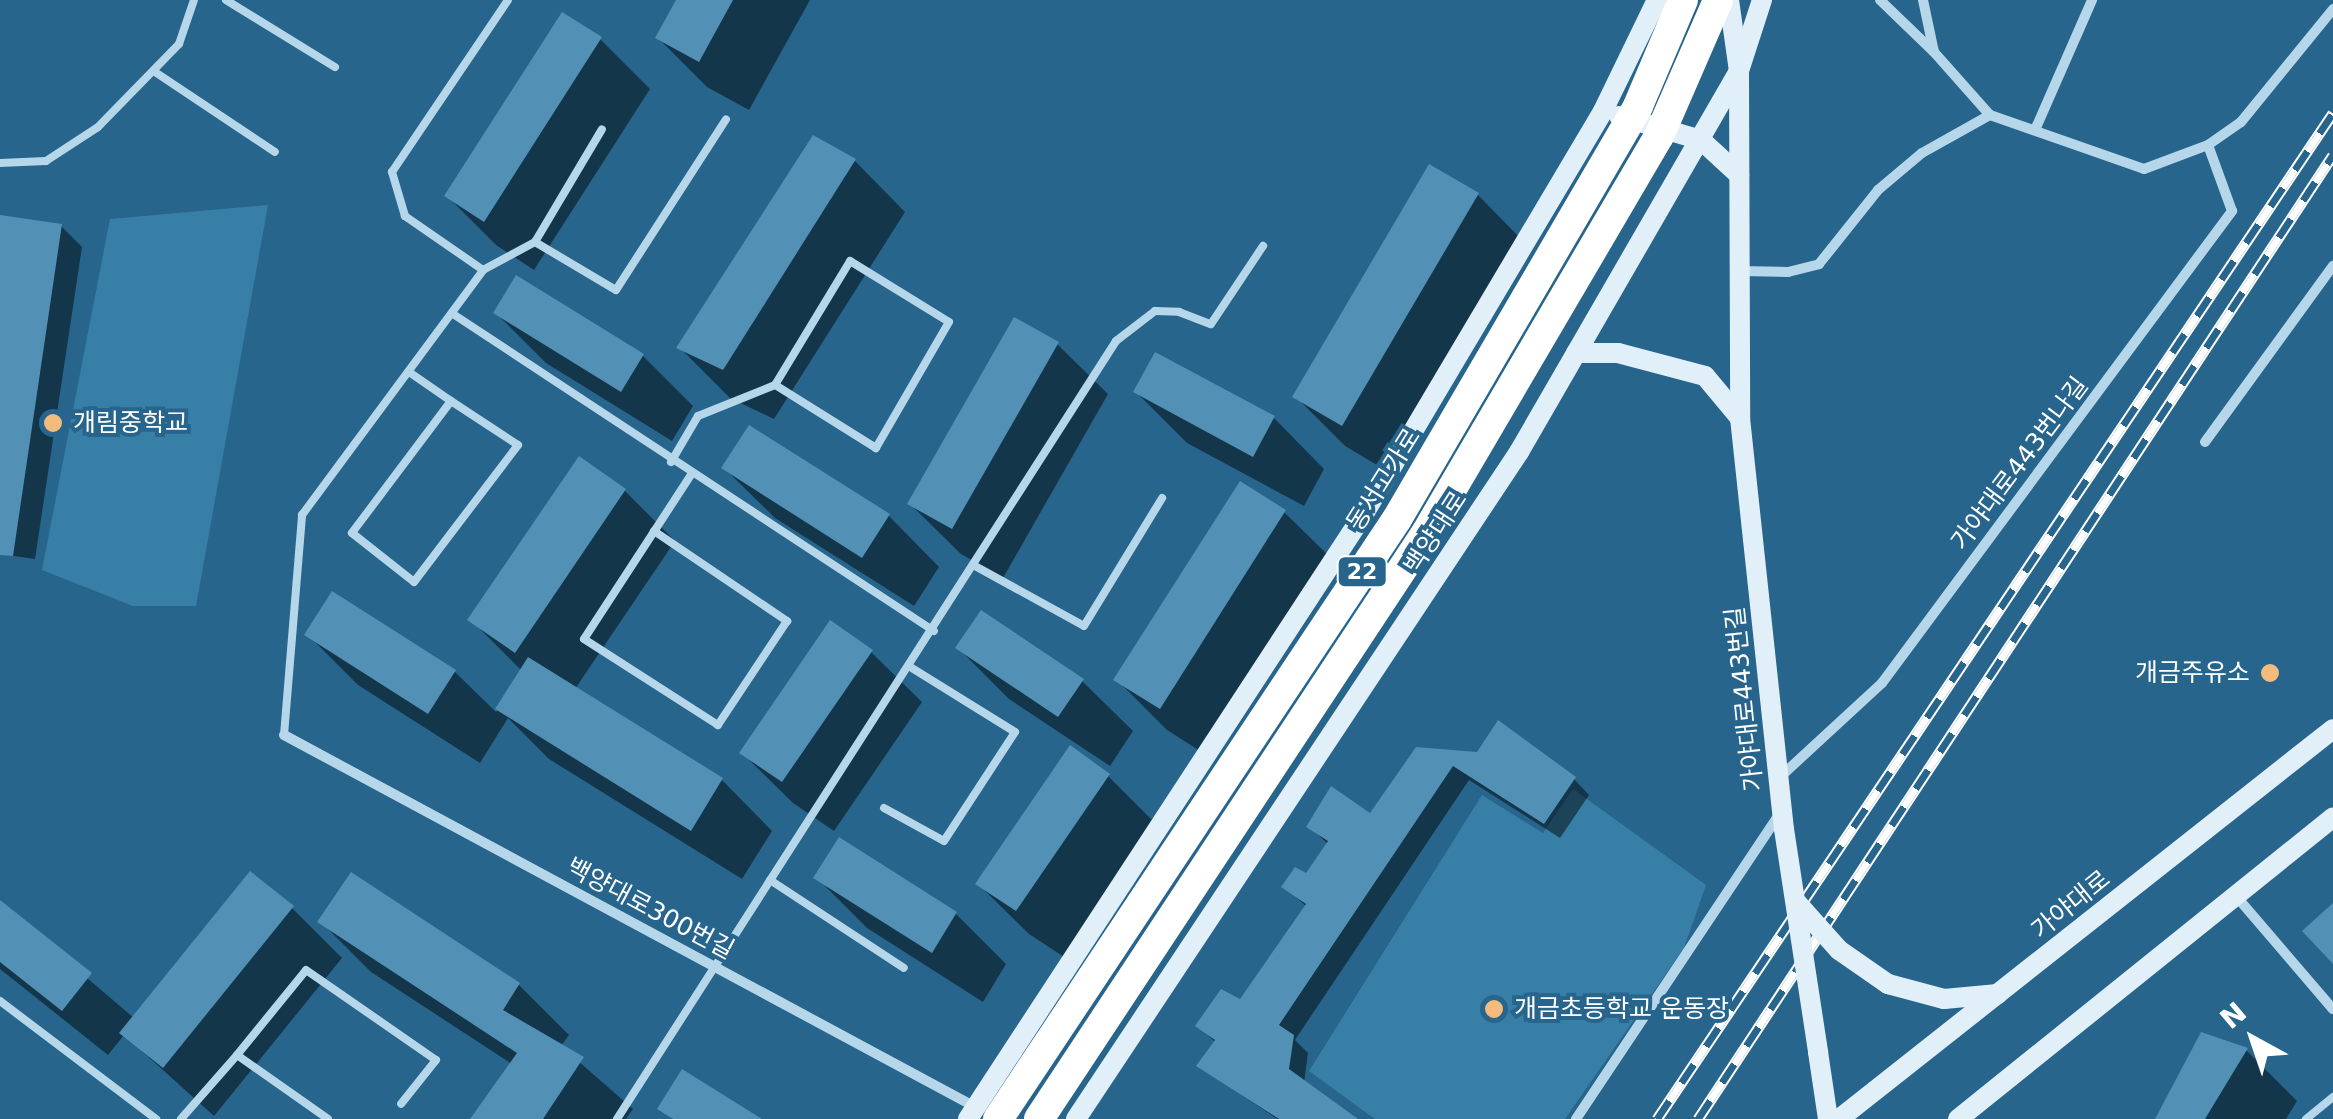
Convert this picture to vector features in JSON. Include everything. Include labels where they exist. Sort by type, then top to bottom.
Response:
[{"type":"highway","name":"동서고가로","points":[[985,1116],[1397,519],[1638,106],[1683,0]]},
{"type":"highway","name":"22","points":[[1039,1119],[1426,532],[1535,353],[1659,136],[1718,0]]},
{"type":"main road","points":[[985,1116],[1365,512],[1603,111],[1657,0]]},
{"type":"main road","name":"가야대로443번길","points":[[1729,0],[1739,71],[1740,418],[1783,819],[1828,1119]]},
{"type":"main road","name":"백양대로","points":[[1076,1119],[1426,593],[1576,353],[1739,71],[1762,0]]},
{"type":"main road","points":[[1603,111],[1701,140],[1740,175]]},
{"type":"main road","points":[[1576,353],[1618,353],[1705,376],[1740,418]]},
{"type":"main road","name":"가야대로","points":[[1839,1119],[2333,729]]},
{"type":"main road","points":[[1958,1119],[1978,1110],[2333,817]]},
{"type":"main road","points":[[1795,902],[1839,950],[1888,984],[1944,998],[2000,994]]},
{"type":"street","points":[[1880,0],[1934,52],[1990,115],[2144,169],[2208,145],[2242,122],[2333,8]]},
{"type":"street","points":[[1923,0],[1934,52]]},
{"type":"street","points":[[2036,130],[2092,0]]},
{"type":"street","points":[[1739,271],[1788,272],[1818,264],[1878,190],[1922,153],[1990,115]]},
{"type":"street","name":"가야대로443번나길","points":[[1778,778],[1882,683],[2232,211],[2208,145]]},
{"type":"street","points":[[2205,442],[2333,266]]},
{"type":"street","name":"백양대로300번길","points":[[284,734],[985,1116]]},
{"type":"street","points":[[1576,1119],[1783,819]]},
{"type":"street","points":[[2235,894],[2333,1009]]},
{"type":"lane","points":[[0,163],[46,161],[75,146],[180,44],[194,0]]},
{"type":"lane","points":[[226,0],[335,67]]},
{"type":"lane","points":[[483,270],[405,216],[392,172],[508,0]]},
{"type":"lane","points":[[155,72],[274,152]]},
{"type":"lane","points":[[535,242],[616,290],[726,120]]},
{"type":"lane","points":[[284,734],[302,515],[483,270],[535,242],[602,129]]},
{"type":"lane","points":[[617,1119],[934,632],[1116,341],[1155,312],[1211,324],[1263,246]]},
{"type":"lane","points":[[671,462],[698,416],[774,385],[850,261],[949,322],[876,448],[774,385]]},
{"type":"lane","points":[[453,314],[671,462],[934,632]]},
{"type":"lane","points":[[409,372],[518,445],[414,582],[352,533],[451,401]]},
{"type":"lane","points":[[654,531],[787,621],[718,725],[584,638],[654,531],[691,475]]},
{"type":"lane","points":[[975,566],[1084,626],[1162,498]]},
{"type":"lane","points":[[884,808],[944,841],[1015,732],[910,667]]},
{"type":"lane","points":[[770,880],[904,968]]},
{"type":"lane","points":[[181,1119],[306,970],[436,1060],[401,1104]]},
{"type":"lane","points":[[0,1000],[156,1119]]},
{"type":"lane","points":[[237,1055],[328,1119]]},
{"type":"lane","points":[[2306,1119],[2333,1097]]},
{"type":"shaded area","points":[[268,205],[196,606],[133,606],[42,570],[110,219]]},
{"type":"shaded area","name":"개금초등학교 운동장","points":[[1573,789],[1706,885],[1684,948],[1565,1119],[1375,1119],[1309,1071],[1482,795],[1543,833]]},
{"type":"building","points":[[676,0],[733,0],[699,62],[655,38]]},
{"type":"building","points":[[562,12],[602,37],[484,222],[444,196]]},
{"type":"building","points":[[813,135],[856,159],[723,370],[676,348]]},
{"type":"building","points":[[1429,164],[1479,193],[1342,426],[1292,397]]},
{"type":"building","points":[[0,215],[62,224],[13,556],[0,555]]},
{"type":"building","points":[[516,275],[644,354],[621,392],[493,313]]},
{"type":"building","points":[[1014,317],[1059,342],[952,529],[907,504]]},
{"type":"building","points":[[1155,352],[1275,416],[1253,457],[1133,392]]},
{"type":"building","points":[[749,425],[890,514],[862,558],[721,468]]},
{"type":"building","points":[[579,456],[626,489],[515,653],[467,620]]},
{"type":"building","points":[[1240,481],[1286,510],[1160,709],[1113,680]]},
{"type":"building","points":[[332,591],[456,670],[428,714],[304,635]]},
{"type":"building","points":[[981,610],[1084,679],[1058,717],[955,648]]},
{"type":"building","points":[[830,620],[873,650],[782,782],[739,753]]},
{"type":"building","points":[[528,657],[723,778],[691,831],[495,709]]},
{"type":"building","points":[[1498,720],[1576,777],[1544,824],[1453,766],[1279,1025],[1294,1035],[1289,1069],[1358,1119],[1279,1119],[1196,1066],[1215,1040],[1195,1026],[1221,989],[1240,999],[1306,904],[1281,887],[1295,867],[1306,873],[1328,841],[1306,827],[1331,786],[1370,813],[1416,747],[1477,752]]},
{"type":"building","points":[[1070,745],[1110,774],[1016,911],[975,884]]},
{"type":"building","points":[[839,837],[957,912],[932,953],[813,878]]},
{"type":"building","points":[[250,871],[294,906],[163,1068],[119,1033]]},
{"type":"building","points":[[351,872],[520,983],[503,1010],[584,1057],[543,1119],[470,1119],[517,1053],[317,922]]},
{"type":"building","points":[[0,900],[92,973],[62,1011],[0,962]]},
{"type":"building","points":[[2333,903],[2333,964],[2302,931]]},
{"type":"building","points":[[2201,1032],[2248,1048],[2205,1119],[2155,1119]]},
{"type":"building","points":[[682,1069],[762,1119],[673,1119],[657,1109]]},
{"type":"railway","points":[[1657,1119],[2333,113]]},
{"type":"railway","points":[[1698,1119],[2333,155]]},
{"type":"place","name":"개림중학교","points":[[53,423]]},
{"type":"place","name":"개금주유소","points":[[2270,673]]},
{"type":"place","name":"개금초등학교 운동장","points":[[1494,1009]]}]
